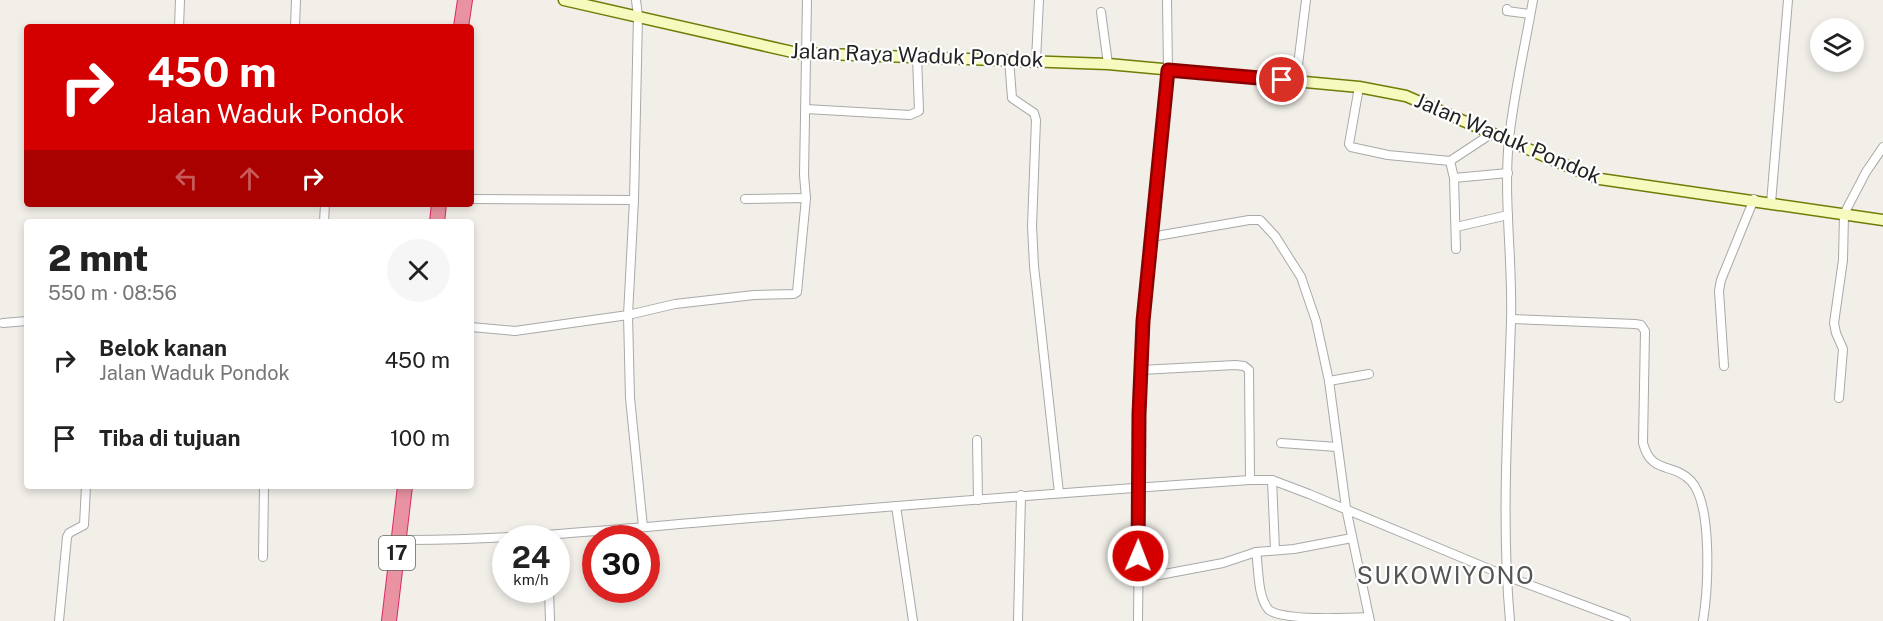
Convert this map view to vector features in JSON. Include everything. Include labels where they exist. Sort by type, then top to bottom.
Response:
[{"type":"highway","points":[[461,24],[465,0]]},
{"type":"highway","name":"17","points":[[389,621],[405,489]]},
{"type":"street","points":[[179,24],[180,0]]},
{"type":"street","points":[[295,24],[296,0]]},
{"type":"street","name":"Jalan Raya Waduk Pondok","points":[[564,0],[807,54],[1036,60],[1168,70]]},
{"type":"street","points":[[636,0],[638,16],[634,200],[628,315],[630,398],[642,525]]},
{"type":"street","points":[[474,327],[515,331],[628,315],[675,304],[798,292],[806,198],[807,0]]},
{"type":"street","points":[[1036,60],[1039,0]]},
{"type":"street","points":[[1138,621],[1141,370],[1151,237],[1168,70],[1167,0]]},
{"type":"street","points":[[1296,81],[1306,0]]},
{"type":"street","points":[[1510,621],[1506,576],[1507,392],[1511,319],[1508,215],[1509,140],[1533,0]]},
{"type":"street","points":[[1771,203],[1788,0]]},
{"type":"street","points":[[1507,9],[1507,11],[1530,14]]},
{"type":"street","points":[[1101,12],[1108,64]]},
{"type":"street","points":[[806,109],[910,115],[919,111],[917,57]]},
{"type":"street","points":[[1010,59],[1012,98],[1034,112],[1036,120],[1032,226],[1034,266],[1059,493]]},
{"type":"street","name":"Jalan Waduk Pondok","points":[[1168,70],[1359,87],[1406,96],[1574,170],[1600,179],[1883,220]]},
{"type":"street","points":[[1359,87],[1349,144],[1351,147],[1388,155],[1450,161],[1491,134]]},
{"type":"street","points":[[1839,398],[1843,354],[1834,328],[1844,260],[1844,214],[1866,172],[1883,147]]},
{"type":"street","points":[[1450,161],[1454,178],[1456,249]]},
{"type":"street","points":[[1454,178],[1508,173]]},
{"type":"street","points":[[745,199],[806,198]]},
{"type":"street","points":[[474,199],[634,200]]},
{"type":"street","points":[[1724,366],[1719,291],[1728,258],[1754,200]]},
{"type":"street","points":[[1456,227],[1508,215]]},
{"type":"street","points":[[1151,237],[1248,220],[1260,220],[1267,225],[1301,277],[1322,344],[1346,508],[1370,619],[1299,620],[1280,616],[1269,610],[1262,596],[1256,552]]},
{"type":"street","points":[[1511,319],[1635,324],[1641,325],[1645,331],[1642,443],[1646,455],[1653,463],[1683,475],[1691,481],[1698,492],[1707,542],[1706,603],[1703,621]]},
{"type":"street","points":[[3,323],[24,321]]},
{"type":"street","points":[[1141,370],[1235,365],[1244,366],[1249,370],[1250,480]]},
{"type":"street","points":[[1329,381],[1369,374]]},
{"type":"street","points":[[977,440],[978,500]]},
{"type":"street","points":[[1281,443],[1337,447]]},
{"type":"street","points":[[655,525],[1021,495],[1272,480],[1346,508],[1506,576],[1626,621]]},
{"type":"street","points":[[1272,480],[1275,550]]},
{"type":"street","points":[[59,621],[67,537],[69,533],[84,525],[86,489]]},
{"type":"street","points":[[263,557],[264,489]]},
{"type":"street","points":[[1018,621],[1021,495]]},
{"type":"street","points":[[896,506],[913,621]]},
{"type":"street","points":[[399,540],[492,538]]},
{"type":"street","points":[[1138,579],[1223,562],[1256,552],[1294,549],[1352,538]]},
{"type":"street","points":[[549,603],[550,621]]},
{"type":"district","name":"SUKOWIYONO","points":[[1446,575]]},
{"type":"route","points":[[1138,556],[1139,414],[1143,321],[1168,70],[1282,80]]}]
